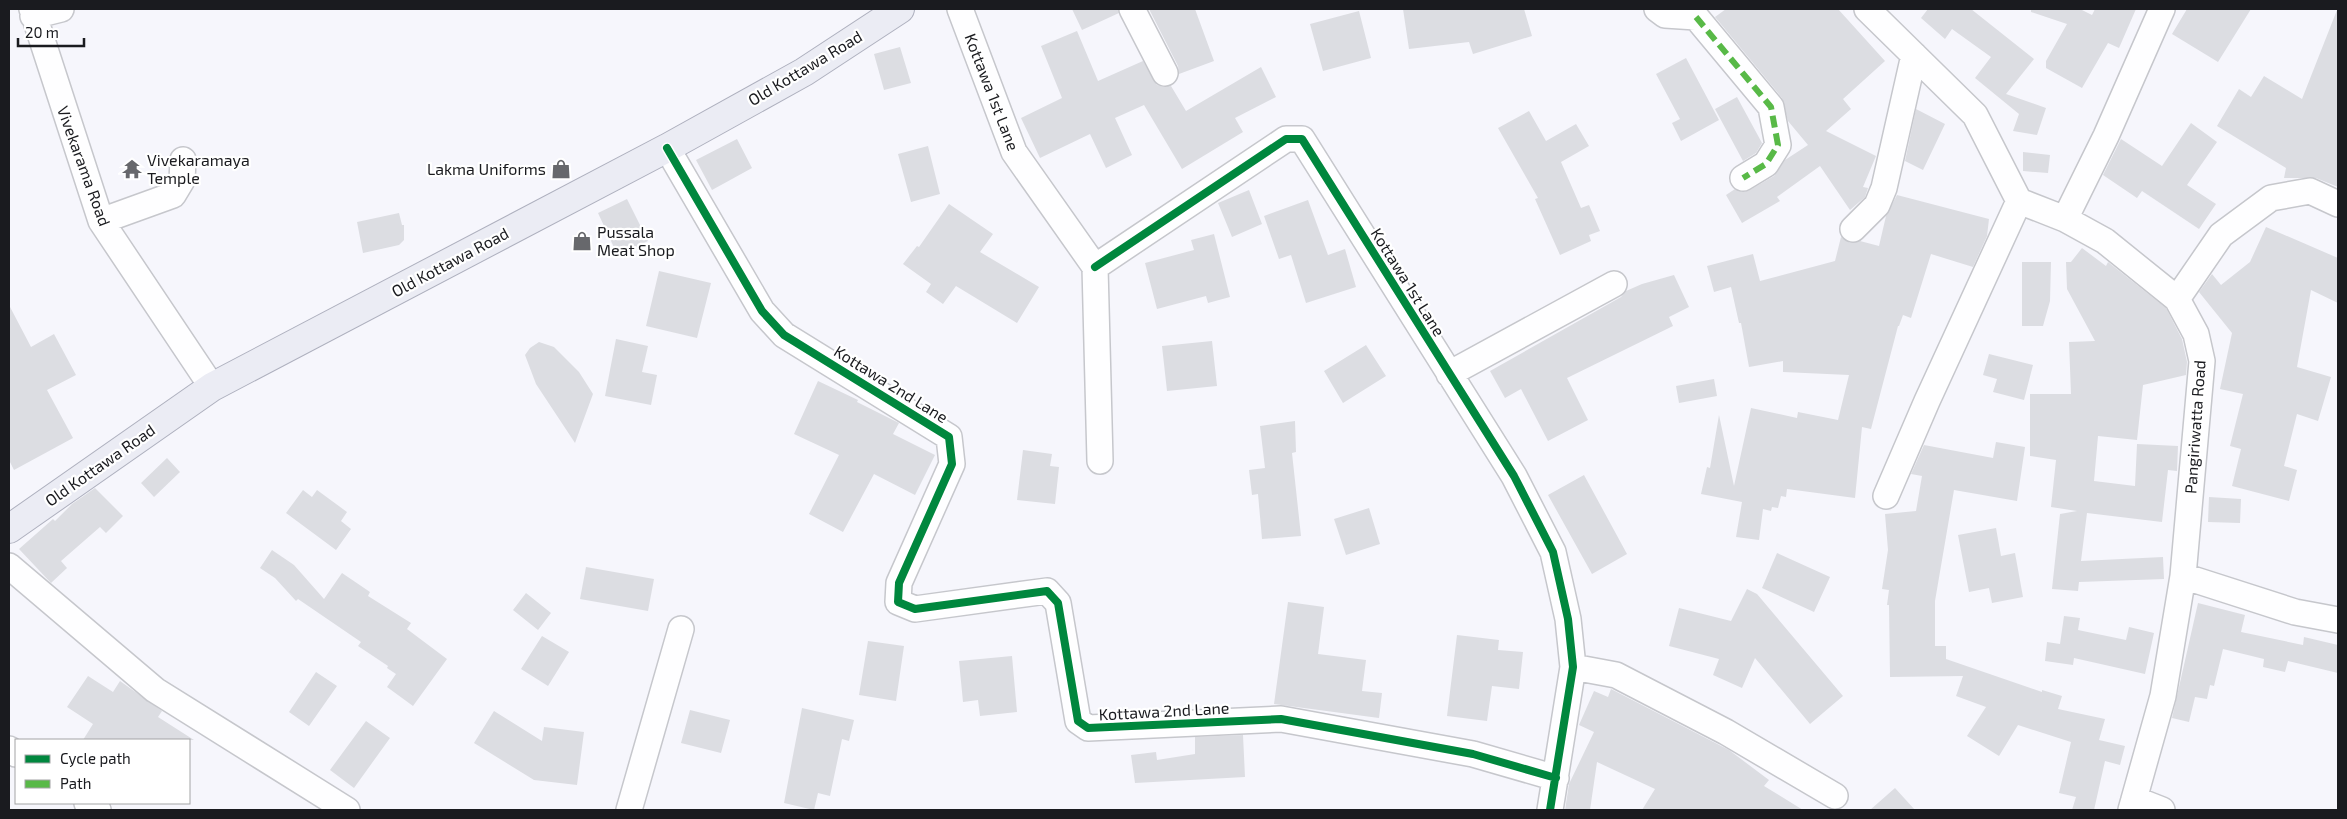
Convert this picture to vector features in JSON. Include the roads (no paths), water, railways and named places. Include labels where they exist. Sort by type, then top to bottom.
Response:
[{"type":"main road","name":"Old Kottawa Road","points":[[9,529],[212,387],[667,148],[804,72],[900,9]]},
{"type":"street","points":[[33,13],[61,9]]},
{"type":"street","name":"Kottawa 1st Lane","points":[[960,9],[1014,152],[1095,267],[1286,139],[1302,139],[1514,476],[1553,552],[1568,619],[1573,667],[1550,810]]},
{"type":"street","points":[[1132,9],[1165,74]]},
{"type":"street","points":[[1657,9],[1665,15],[1702,13],[1771,107],[1778,145],[1766,164],[1743,178]]},
{"type":"street","points":[[1867,9],[1975,116],[2019,201],[1927,401],[1886,496]]},
{"type":"street","points":[[2065,219],[2106,136],[2162,9]]},
{"type":"street","name":"Vivekarama Road","points":[[33,13],[101,222],[212,387]]},
{"type":"street","points":[[1853,229],[1877,205],[1884,188],[1914,55]]},
{"type":"street","name":"Kottawa 2nd Lane","points":[[667,148],[762,311],[784,334],[949,437],[952,464],[899,582],[898,602],[915,609],[1047,591],[1058,603],[1078,721],[1088,728],[1281,719],[1473,754],[1556,778]]},
{"type":"street","points":[[101,222],[173,195],[182,180],[183,160]]},
{"type":"street","points":[[2177,299],[2221,235],[2270,198],[2310,191],[2338,204]]},
{"type":"street","name":"Pangiriwatta Road","points":[[2019,201],[2065,219],[2105,241],[2177,299],[2196,334],[2202,361],[2184,576],[2164,696],[2132,805]]},
{"type":"street","points":[[1095,267],[1100,460]]},
{"type":"street","points":[[1449,374],[1614,284]]},
{"type":"street","points":[[9,566],[155,690],[347,810]]},
{"type":"street","points":[[2184,576],[2295,612],[2338,620]]},
{"type":"street","points":[[628,810],[680,629]]},
{"type":"street","points":[[1573,667],[1616,675],[1726,732],[1835,796]]},
{"type":"street","points":[[2132,805],[2162,810]]},
{"type":"place","name":"Vivekaramaya Temple","points":[[132,169]]},
{"type":"place","name":"Lakma Uniforms","points":[[561,169]]},
{"type":"place","name":"Pussala Meat Shop","points":[[582,241]]}]
